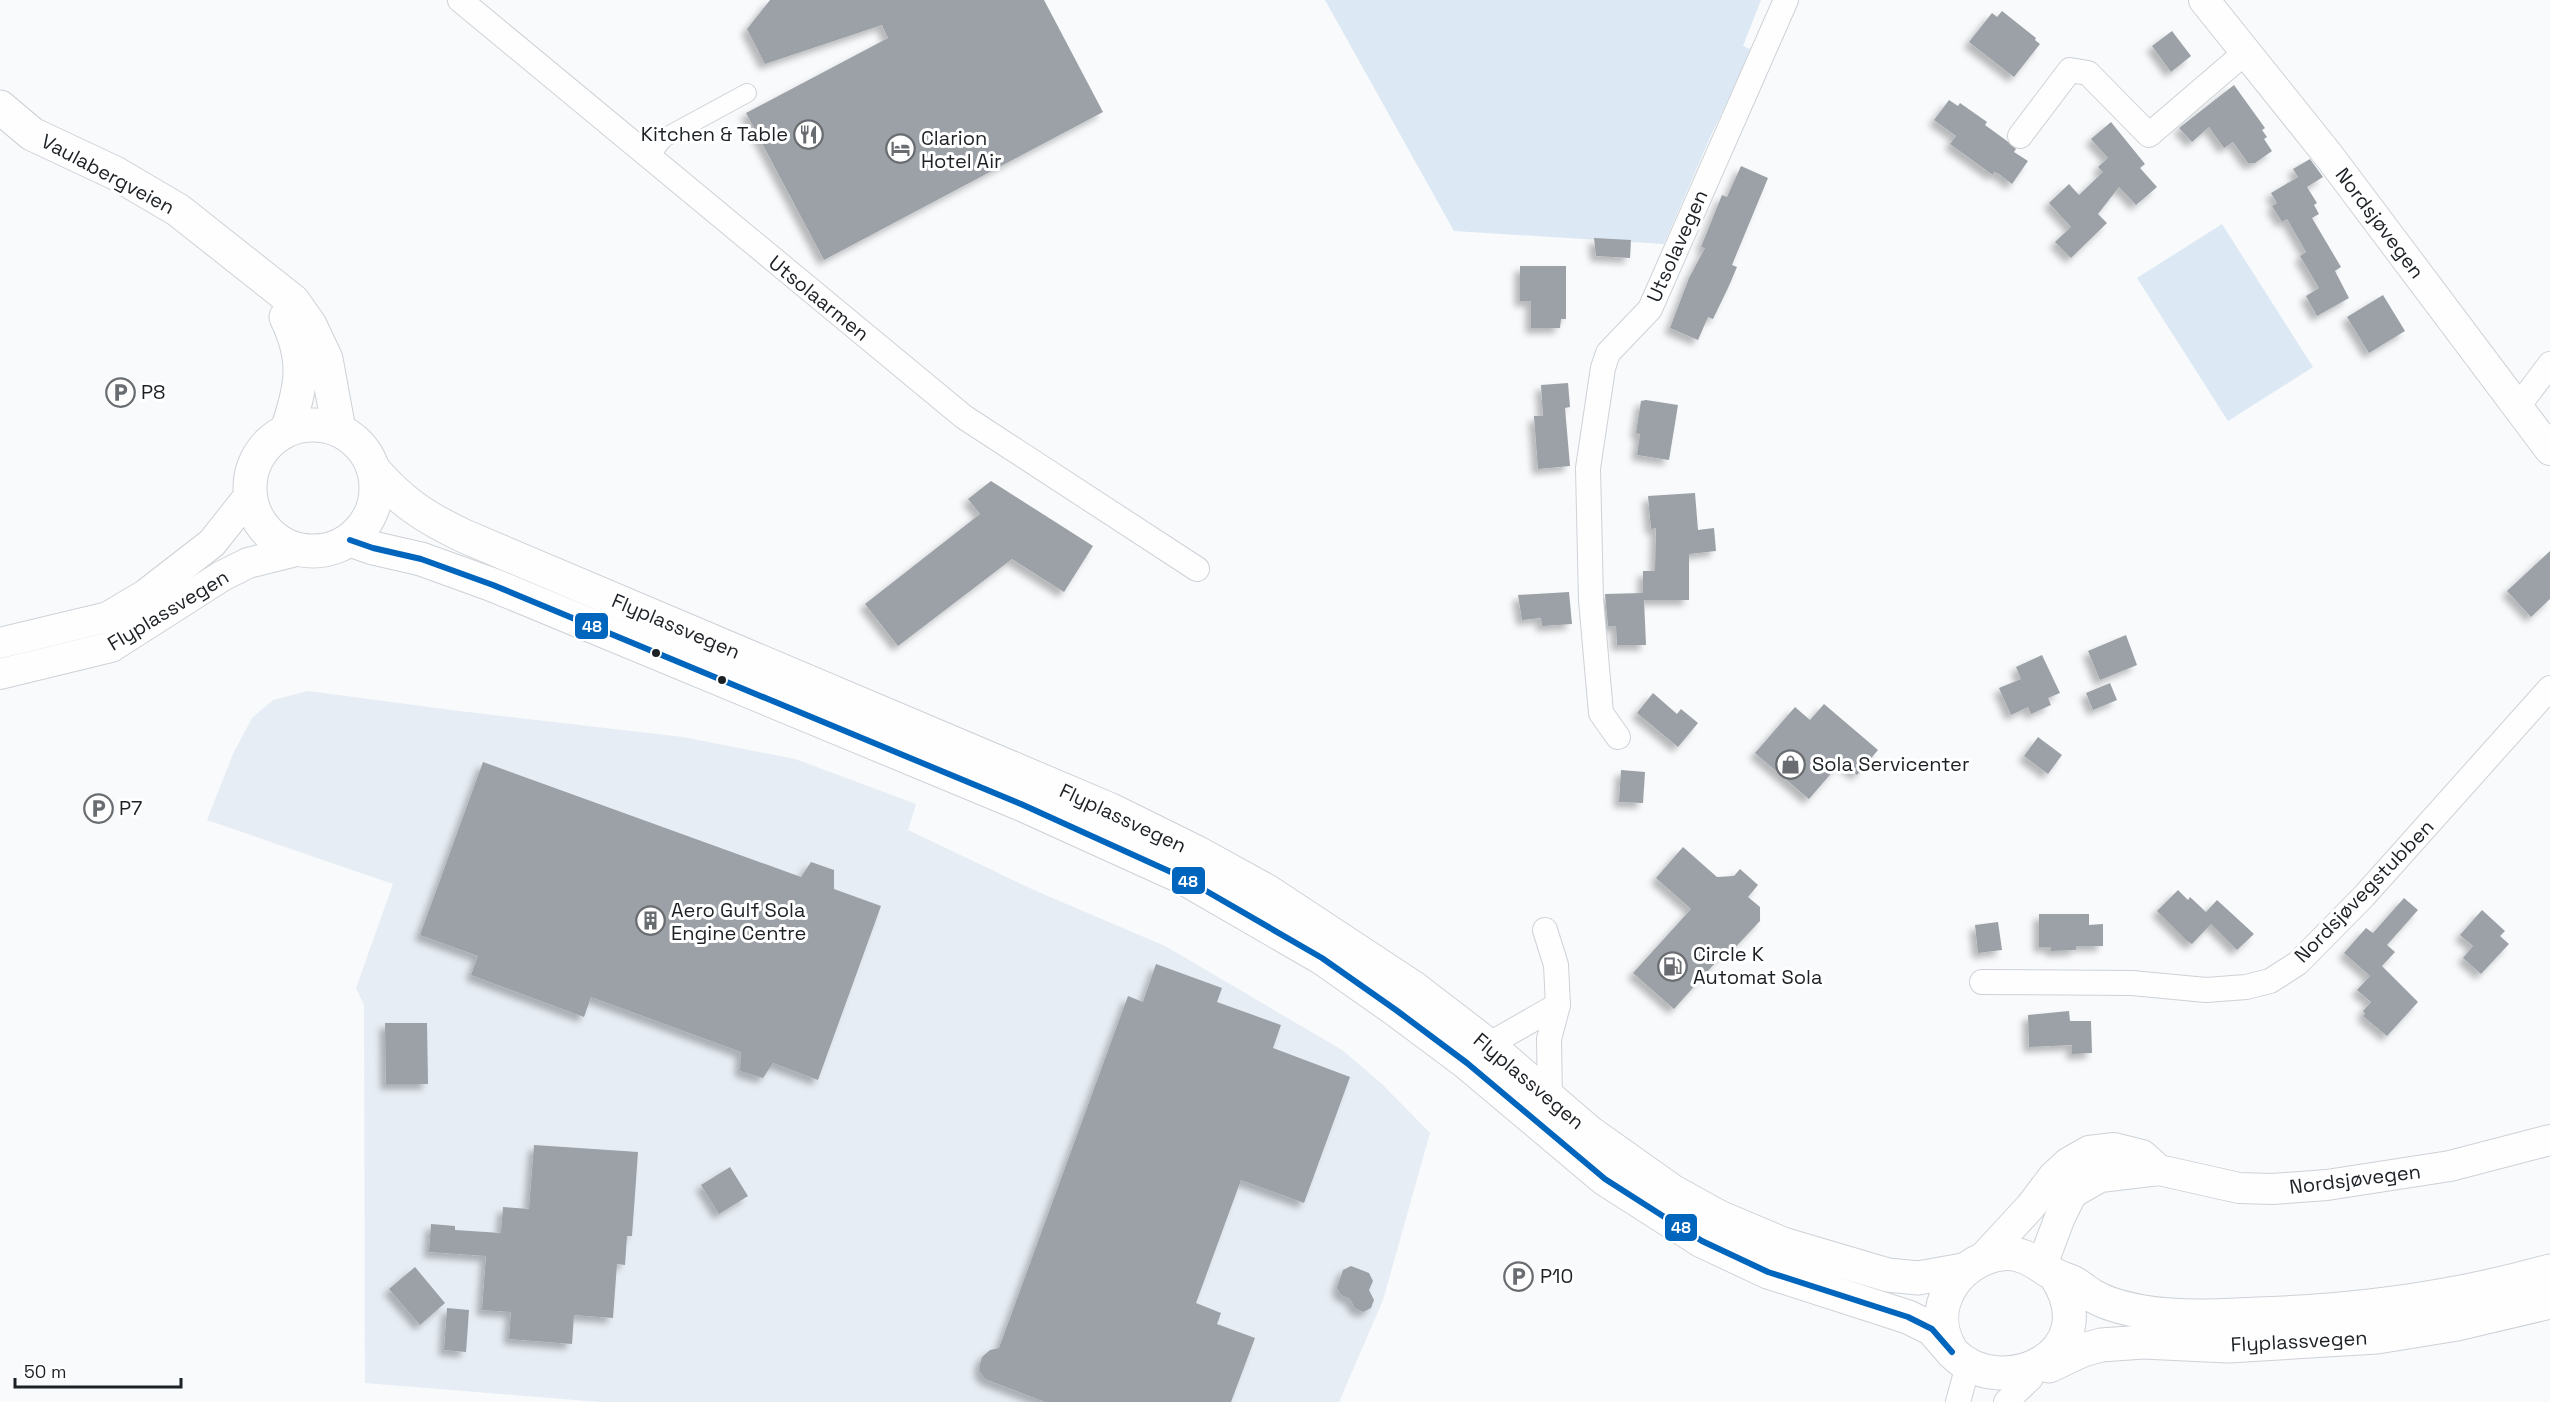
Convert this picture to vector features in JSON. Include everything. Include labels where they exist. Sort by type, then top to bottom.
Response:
[{"type":"main road","name":"Vaulabergveien","points":[[0,107],[16,134],[115,173],[178,210],[293,301],[310,326],[326,359],[339,430]]},
{"type":"main road","name":"Vaulabergveien","points":[[268,283],[298,343],[302,372],[298,397],[287,430]]},
{"type":"main road","points":[[313,425],[339,430],[360,446],[373,469],[376,495],[368,520],[350,540],[326,550],[300,550],[276,540],[258,520],[250,495],[252,469],[266,446],[287,430],[313,425]]},
{"type":"main road","name":"Flyplassvegen","points":[[373,469],[409,506],[434,522],[1111,810],[1267,891],[1414,988],[1488,1045],[1588,1132],[1672,1191],[1719,1216],[1783,1244],[1888,1275],[1918,1278],[2004,1254],[2026,1257],[2097,1298],[2117,1306],[2144,1312],[2228,1315],[2299,1313],[2373,1307],[2451,1294],[2550,1271]]},
{"type":"main road","name":"Flyplassvegen","points":[[350,540],[372,548],[421,559],[493,585],[1021,804],[1182,877],[1322,958],[1467,1064],[1605,1179],[1702,1241],[1768,1272],[1908,1317],[1932,1329],[1959,1360],[1987,1379],[2008,1382],[2040,1372],[2083,1350],[2101,1345],[2143,1342],[2239,1345],[2377,1337],[2457,1324],[2550,1302]]},
{"type":"main road","points":[[1959,1360],[1944,1331],[1942,1309],[1950,1288],[1973,1264]]},
{"type":"main road","points":[[2040,1372],[2063,1348],[2070,1327],[2070,1305],[2064,1290],[2049,1270]]},
{"type":"street","name":"Utsolaarmen","points":[[460,0],[648,158],[964,417],[1197,569]]},
{"type":"street","name":"Utsolavegen","points":[[1618,737],[1601,713],[1591,600],[1588,468],[1603,368],[1608,353],[1650,309],[1786,0]]},
{"type":"street","name":"Nordsjøvegen","points":[[2204,0],[2247,51],[2399,247],[2550,450]]},
{"type":"street","points":[[2020,136],[2070,70],[2088,73],[2149,135],[2247,51]]},
{"type":"street","points":[[648,158],[664,138],[747,93]]},
{"type":"street","points":[[2516,405],[2526,396],[2550,364]]},
{"type":"street","name":"Flyplassvegen","points":[[0,642],[108,616],[145,595],[212,543],[250,495]]},
{"type":"street","name":"Flyplassvegen","points":[[0,674],[111,646],[222,576],[248,563],[300,550]]},
{"type":"street","name":"Nordsjøvegstubben","points":[[1982,982],[2132,983],[2206,990],[2246,987],[2270,981],[2298,963],[2364,896],[2550,688]]},
{"type":"street","points":[[1545,930],[1556,964],[1558,1005],[1549,1039],[1550,1099]]},
{"type":"street","points":[[1488,1045],[1558,1005]]},
{"type":"street","name":"Nordsjøvegen","points":[[2049,1270],[2060,1217],[2072,1193],[2100,1177],[2159,1170],[2239,1188],[2272,1189],[2316,1186],[2450,1166],[2550,1140]]},
{"type":"street","name":"Nordsjøvegen","points":[[1973,1264],[2031,1206],[2053,1177],[2068,1162],[2089,1151],[2114,1148],[2142,1155],[2159,1170]]},
{"type":"street","points":[[1958,1402],[1959,1360]]},
{"type":"street","points":[[2006,1402],[2040,1372]]},
{"type":"shaded area","points":[[1325,0],[1761,0],[1743,46],[1752,50],[1712,133],[1664,244],[1454,231]]},
{"type":"shaded area","points":[[2222,224],[2313,367],[2228,421],[2137,278]]},
{"type":"shaded area","points":[[308,691],[683,737],[795,759],[916,804],[908,830],[1036,891],[1165,946],[1342,1050],[1382,1084],[1430,1133],[1383,1300],[1339,1402],[600,1402],[365,1383],[364,1005],[356,988],[393,884],[207,820],[233,754],[252,718],[273,700]]},
{"type":"building","name":"Clarion Hotel Air","points":[[770,0],[1044,0],[1103,112],[824,260],[746,113],[888,38],[882,25],[765,64],[747,29]]},
{"type":"building","points":[[2002,11],[2036,38],[2035,40],[2040,44],[2014,77],[1969,42],[1992,13],[1997,17]]},
{"type":"building","points":[[2172,31],[2191,56],[2171,72],[2152,46]]},
{"type":"building","points":[[2234,85],[2265,128],[2262,130],[2267,137],[2264,139],[2272,151],[2255,163],[2248,163],[2233,142],[2224,148],[2209,127],[2192,142],[2179,128]]},
{"type":"building","points":[[1949,100],[1958,106],[1960,103],[1987,122],[1985,125],[2016,149],[2014,152],[2028,161],[2012,184],[1999,174],[1994,172],[1993,175],[1950,144],[1956,136],[1934,120]]},
{"type":"building","points":[[2111,122],[2145,164],[2140,168],[2157,187],[2136,205],[2119,187],[2098,214],[2107,223],[2071,258],[2055,242],[2071,227],[2049,203],[2069,184],[2079,195],[2103,172],[2098,167],[2108,158],[2091,139]]},
{"type":"building","points":[[2310,159],[2323,177],[2307,187],[2317,203],[2314,205],[2319,214],[2312,218],[2341,267],[2335,271],[2349,298],[2317,316],[2306,296],[2319,288],[2300,256],[2306,252],[2287,219],[2282,222],[2272,206],[2277,203],[2271,193],[2298,177],[2293,169]]},
{"type":"building","points":[[1741,166],[1768,178],[1732,265],[1737,267],[1728,288],[1713,319],[1708,317],[1698,340],[1670,328],[1689,278],[1705,248],[1701,247],[1722,195],[1727,197]]},
{"type":"building","points":[[1594,238],[1631,240],[1630,258],[1596,256]]},
{"type":"building","points":[[1520,266],[1566,266],[1566,319],[1561,319],[1560,328],[1531,328],[1531,301],[1520,301]]},
{"type":"building","points":[[2383,295],[2405,331],[2369,353],[2347,317]]},
{"type":"building","points":[[1568,383],[1570,407],[1565,408],[1570,466],[1538,469],[1534,416],[1543,416],[1541,385]]},
{"type":"building","points":[[1641,401],[1678,405],[1669,460],[1637,455],[1640,434],[1636,433]]},
{"type":"building","points":[[991,481],[1093,546],[1064,592],[1012,559],[898,646],[865,604],[980,514],[968,499]]},
{"type":"building","points":[[1695,493],[1698,530],[1714,528],[1716,551],[1689,554],[1689,600],[1644,600],[1646,645],[1617,645],[1616,626],[1608,626],[1605,594],[1643,593],[1643,571],[1655,571],[1656,528],[1651,529],[1648,496]]},
{"type":"building","points":[[2550,551],[2550,599],[2531,617],[2507,591]]},
{"type":"building","points":[[1569,592],[1572,624],[1542,626],[1541,618],[1522,620],[1518,595]]},
{"type":"building","points":[[2126,635],[2137,665],[2100,680],[2088,651]]},
{"type":"building","points":[[2042,655],[2060,693],[2048,698],[2051,705],[2031,714],[2028,707],[2011,715],[1999,688],[2021,679],[2016,667]]},
{"type":"building","points":[[2110,683],[2117,700],[2093,710],[2086,693]]},
{"type":"building","points":[[1653,693],[1677,714],[1681,709],[1698,723],[1678,747],[1637,713]]},
{"type":"building","points":[[1824,704],[1878,750],[1857,775],[1841,762],[1809,799],[1755,753],[1795,707],[1810,720]]},
{"type":"building","points":[[2038,737],[2062,755],[2048,774],[2024,756]]},
{"type":"building","name":"Aero Gulf Sola Engine Centre","points":[[483,762],[801,877],[811,862],[834,870],[834,889],[881,906],[818,1080],[773,1063],[763,1078],[740,1071],[741,1052],[591,997],[584,1017],[471,975],[478,956],[420,935]]},
{"type":"building","points":[[1621,770],[1645,772],[1643,803],[1619,802]]},
{"type":"building","points":[[1683,847],[1717,877],[1734,876],[1740,869],[1758,885],[1748,897],[1760,907],[1760,921],[1730,953],[1724,953],[1674,1009],[1633,973],[1691,909],[1656,878]]},
{"type":"building","points":[[2178,890],[2188,900],[2190,897],[2206,912],[2217,900],[2254,934],[2237,950],[2211,924],[2192,944],[2157,911]]},
{"type":"building","points":[[2404,898],[2418,910],[2387,945],[2395,952],[2382,966],[2418,1002],[2387,1036],[2363,1016],[2365,1014],[2363,1011],[2371,1002],[2357,990],[2370,976],[2344,953],[2366,928],[2373,933]]},
{"type":"building","points":[[2482,910],[2505,931],[2500,936],[2509,944],[2481,974],[2463,958],[2473,946],[2460,935]]},
{"type":"building","points":[[2039,914],[2089,914],[2089,925],[2103,924],[2103,946],[2076,946],[2076,950],[2051,951],[2051,947],[2039,947]]},
{"type":"building","points":[[1998,922],[2002,950],[1978,953],[1975,925]]},
{"type":"building","points":[[1156,964],[1222,988],[1217,1002],[1281,1025],[1273,1048],[1350,1077],[1304,1203],[1241,1180],[1196,1303],[1221,1313],[1217,1324],[1255,1338],[1231,1402],[1045,1402],[985,1379],[980,1372],[980,1364],[982,1357],[990,1350],[999,1348],[1128,996],[1143,1002]]},
{"type":"building","points":[[2069,1011],[2070,1021],[2091,1021],[2092,1053],[2072,1054],[2072,1045],[2029,1047],[2028,1015]]},
{"type":"building","points":[[385,1023],[427,1023],[428,1084],[386,1084]]},
{"type":"building","points":[[534,1145],[638,1152],[632,1236],[627,1236],[625,1265],[617,1264],[613,1318],[574,1315],[572,1344],[509,1339],[511,1312],[482,1310],[486,1256],[429,1252],[431,1224],[455,1226],[455,1230],[501,1233],[503,1207],[529,1209]]},
{"type":"building","points":[[730,1167],[748,1196],[719,1214],[701,1185]]},
{"type":"building","points":[[1351,1266],[1369,1273],[1373,1281],[1369,1290],[1374,1300],[1371,1308],[1363,1312],[1355,1308],[1350,1299],[1341,1295],[1337,1288],[1343,1270]]},
{"type":"building","points":[[415,1267],[445,1303],[420,1325],[389,1289]]},
{"type":"building","points":[[447,1308],[469,1310],[466,1352],[444,1350]]},
{"type":"transit line","name":"48","points":[[350,540],[421,559],[493,585],[1021,804],[1182,877],[1322,958],[1467,1063],[1605,1179],[1702,1241],[1768,1272],[1908,1317],[1932,1329],[1952,1352]]},
{"type":"place","name":"Kitchen & Table","points":[[809,134]]},
{"type":"place","name":"Clarion Hotel Air","points":[[900,149]]},
{"type":"place","name":"P8","points":[[120,392]]},
{"type":"place","name":"Sola Servicenter","points":[[1791,764]]},
{"type":"place","name":"P7","points":[[98,808]]},
{"type":"place","name":"Aero Gulf Sola Engine Centre","points":[[650,921]]},
{"type":"place","name":"Circle K Automat Sola","points":[[1672,966]]},
{"type":"place","name":"P10","points":[[1519,1276]]}]
